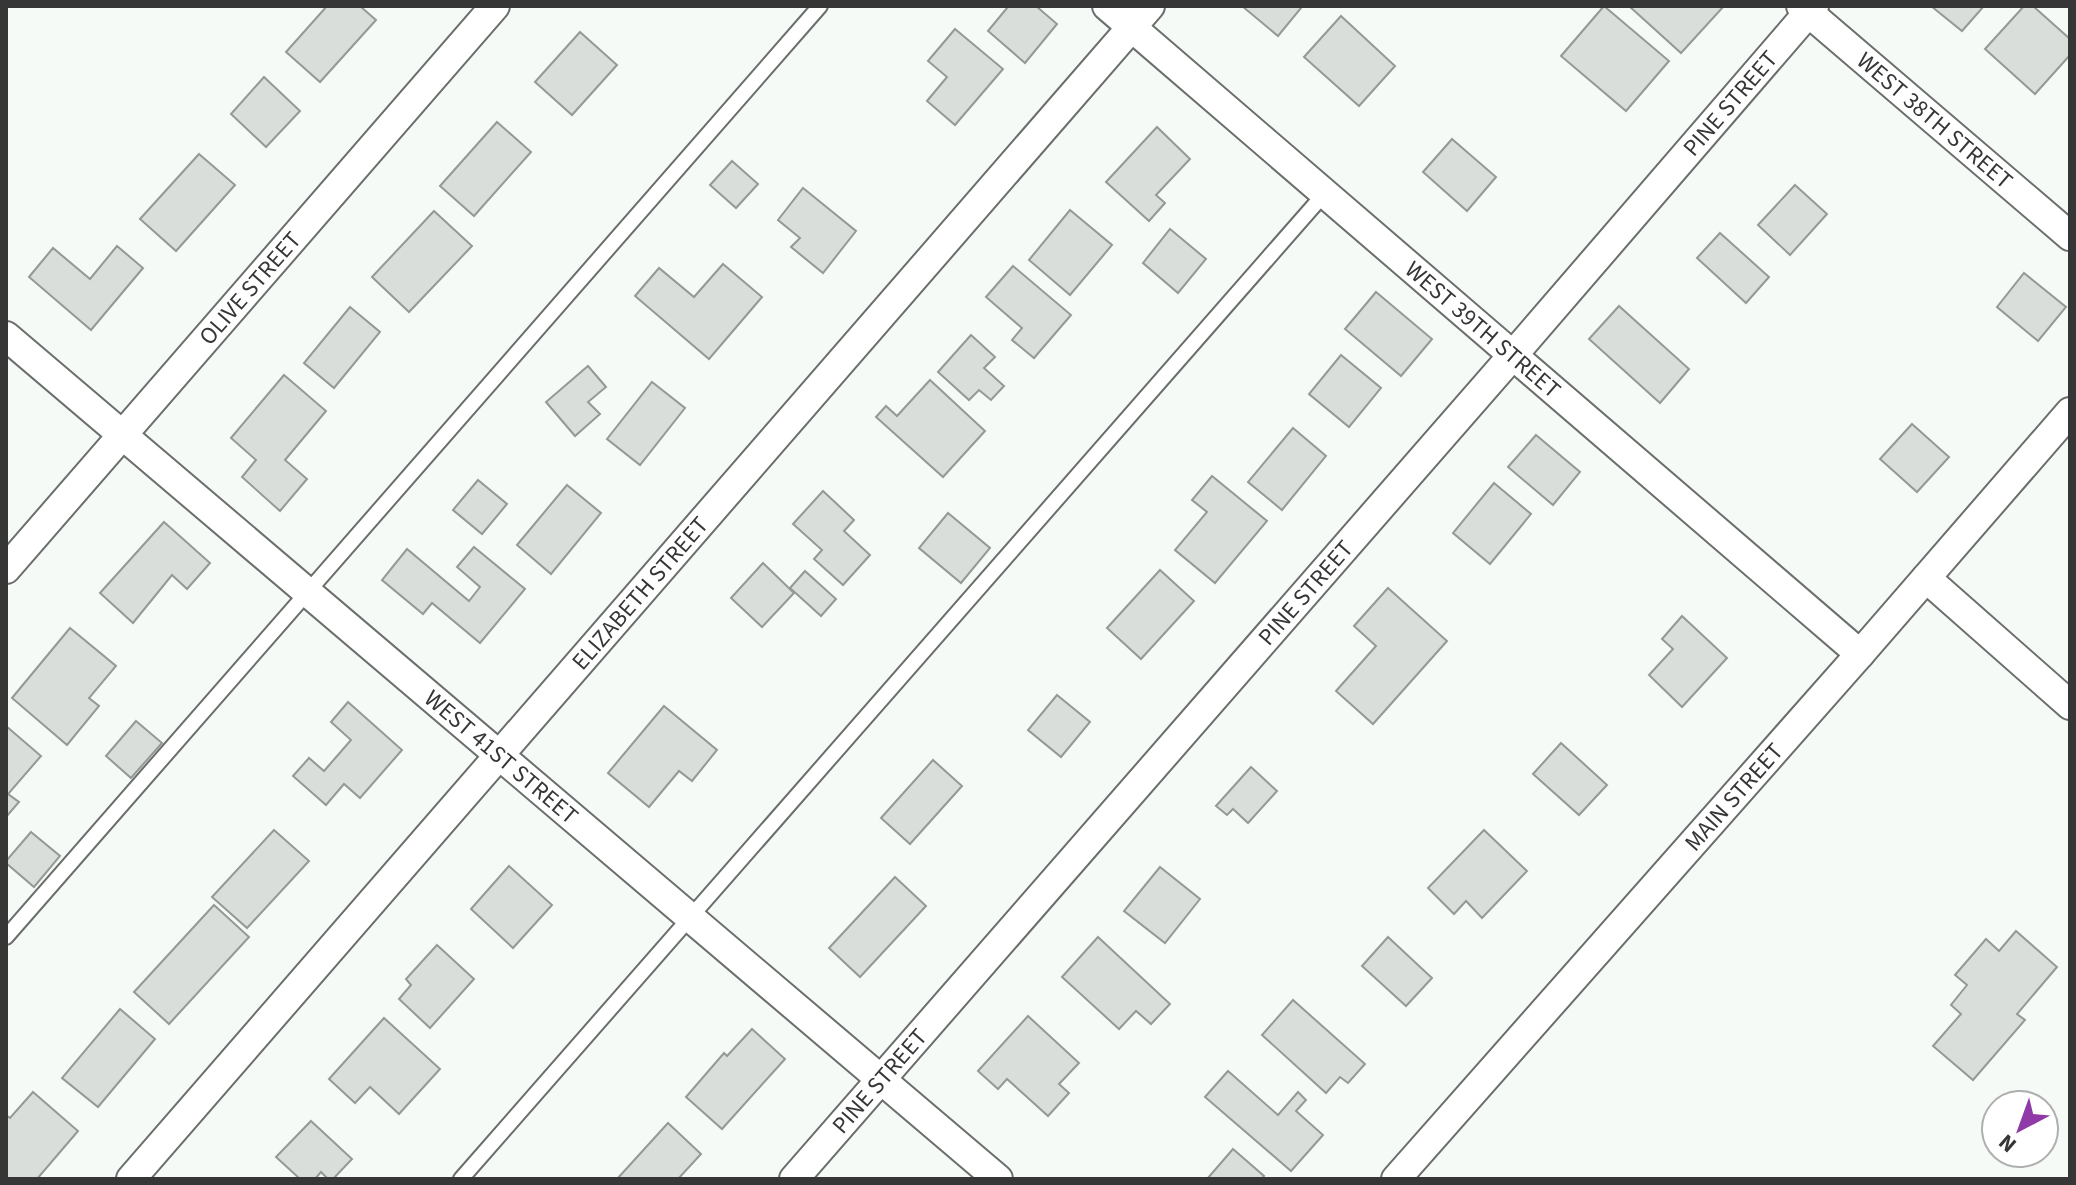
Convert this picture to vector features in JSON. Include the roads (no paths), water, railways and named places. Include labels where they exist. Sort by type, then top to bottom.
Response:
[{"type":"street","name":"OLIVE STREET","points":[[6,569],[495,6]]},
{"type":"street","name":"WEST 39TH STREET","points":[[1107,6],[1141,17],[1325,193],[1860,654]]},
{"type":"street","name":"WEST 38TH STREET","points":[[1808,8],[2070,236]]},
{"type":"street","name":"PINE STREET","points":[[794,1179],[1513,355],[1808,8]]},
{"type":"street","name":"ELIZABETH STREET","points":[[131,1179],[1141,17]]},
{"type":"street","name":"WEST 41ST STREET","points":[[6,336],[998,1179]]},
{"type":"street","name":"MAIN STREET","points":[[1396,1179],[2070,412]]},
{"type":"street","points":[[1926,578],[2070,705]]},
{"type":"lane","points":[[6,937],[820,6]]},
{"type":"lane","points":[[461,1179],[1325,193]]}]
